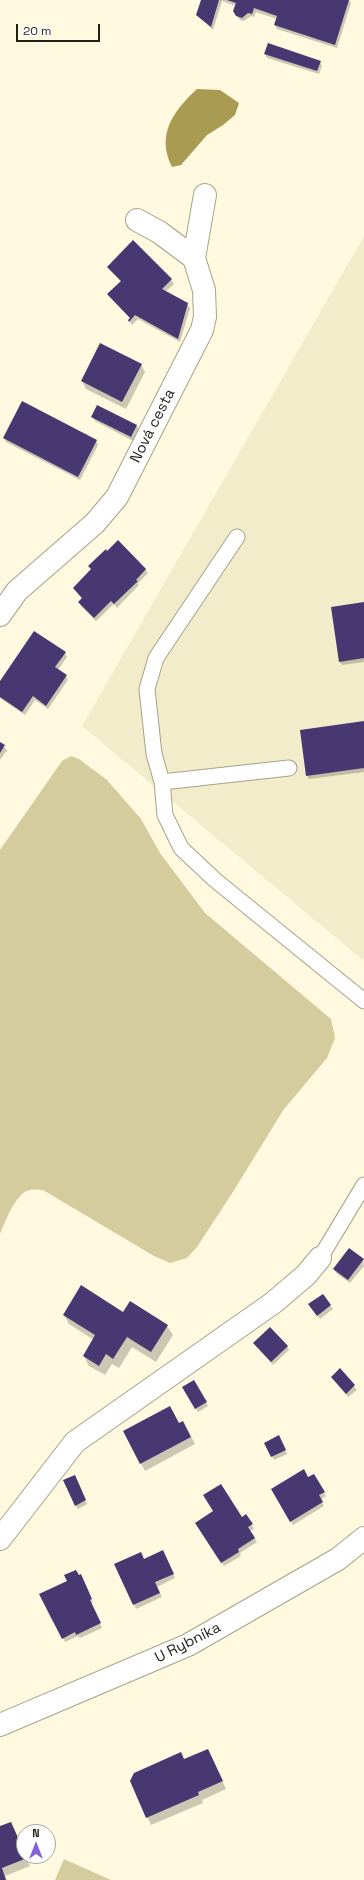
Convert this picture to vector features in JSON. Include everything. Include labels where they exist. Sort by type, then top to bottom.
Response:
[{"type":"street","name":"Nová cesta","points":[[0,615],[17,591],[95,523],[117,497],[202,330],[205,317],[204,290],[194,258],[205,195]]},
{"type":"street","points":[[137,220],[159,232],[194,258]]},
{"type":"street","points":[[0,1539],[76,1442],[273,1303],[306,1275],[320,1258]]},
{"type":"street","name":"U Rybníka","points":[[0,1725],[188,1645],[338,1560],[364,1538]]},
{"type":"lane","points":[[237,536],[156,658],[148,689],[154,754],[162,782],[165,816],[181,848],[216,880],[364,1001]]},
{"type":"lane","points":[[162,782],[289,768]]},
{"type":"lane","points":[[320,1258],[364,1185]]},
{"type":"shaded area","points":[[197,89],[220,90],[239,103],[235,115],[207,135],[181,165],[172,167],[167,155],[166,144],[170,124],[174,115],[188,97]]},
{"type":"shaded area","points":[[364,236],[364,961],[82,726]]},
{"type":"shaded area","points":[[71,756],[79,759],[107,780],[141,819],[160,853],[205,913],[331,1019],[335,1038],[327,1058],[284,1109],[197,1247],[187,1258],[170,1263],[154,1256],[43,1190],[30,1190],[20,1196],[12,1208],[0,1234],[0,850],[62,761]]},
{"type":"shaded area","points":[[64,1859],[111,1880],[55,1880]]},
{"type":"building","points":[[201,0],[219,0],[211,27],[196,15]]},
{"type":"building","points":[[227,0],[349,0],[335,45],[274,25],[277,16],[254,8],[252,14],[248,13],[242,18],[236,16],[233,11],[236,3]]},
{"type":"building","points":[[268,43],[321,61],[317,71],[264,54]]},
{"type":"building","points":[[133,240],[172,279],[162,289],[188,303],[178,339],[135,315],[129,322],[128,320],[130,318],[107,294],[121,281],[107,267]]},
{"type":"building","points":[[100,343],[142,364],[122,402],[81,381]]},
{"type":"building","points":[[22,401],[97,440],[78,477],[3,438]]},
{"type":"building","points":[[97,405],[137,425],[131,437],[91,417]]},
{"type":"building","points":[[118,540],[146,569],[136,580],[138,581],[114,604],[111,601],[94,618],[78,602],[82,598],[73,588],[91,569],[88,566]]},
{"type":"building","points":[[364,602],[364,658],[339,662],[331,607]]},
{"type":"building","points":[[34,631],[66,652],[55,667],[67,675],[46,706],[33,696],[22,712],[0,697],[0,681]]},
{"type":"building","points":[[364,721],[364,768],[306,776],[300,730]]},
{"type":"building","points":[[0,742],[5,745],[0,753]]},
{"type":"building","points":[[349,1248],[364,1259],[348,1280],[333,1269]]},
{"type":"building","points":[[81,1285],[123,1312],[130,1301],[168,1325],[151,1352],[127,1337],[113,1359],[106,1354],[99,1366],[83,1356],[95,1335],[63,1315]]},
{"type":"building","points":[[323,1294],[331,1305],[317,1316],[308,1304]]},
{"type":"building","points":[[270,1327],[288,1346],[271,1362],[253,1343]]},
{"type":"building","points":[[340,1368],[355,1385],[346,1394],[331,1377]]},
{"type":"building","points":[[194,1380],[207,1402],[195,1409],[182,1387]]},
{"type":"building","points":[[170,1406],[179,1423],[183,1421],[191,1437],[140,1464],[123,1431]]},
{"type":"building","points":[[279,1435],[286,1450],[271,1457],[264,1443]]},
{"type":"building","points":[[304,1469],[308,1477],[314,1474],[325,1492],[319,1495],[323,1502],[290,1522],[271,1489]]},
{"type":"building","points":[[75,1475],[86,1500],[75,1506],[63,1480]]},
{"type":"building","points":[[221,1484],[242,1517],[246,1514],[253,1524],[248,1527],[255,1538],[238,1549],[239,1552],[221,1563],[195,1523],[213,1511],[203,1495]]},
{"type":"building","points":[[163,1550],[174,1574],[155,1582],[160,1593],[133,1605],[114,1564],[141,1552],[144,1559]]},
{"type":"building","points":[[76,1570],[79,1575],[81,1574],[92,1599],[90,1600],[101,1623],[76,1635],[75,1632],[62,1639],[39,1594],[67,1581],[64,1575]]},
{"type":"building","points":[[208,1749],[223,1781],[198,1792],[199,1795],[146,1818],[130,1781],[134,1773],[181,1752],[184,1759]]},
{"type":"building","points":[[11,1822],[16,1833],[16,1862],[2,1868],[6,1880],[0,1880],[0,1826]]}]
